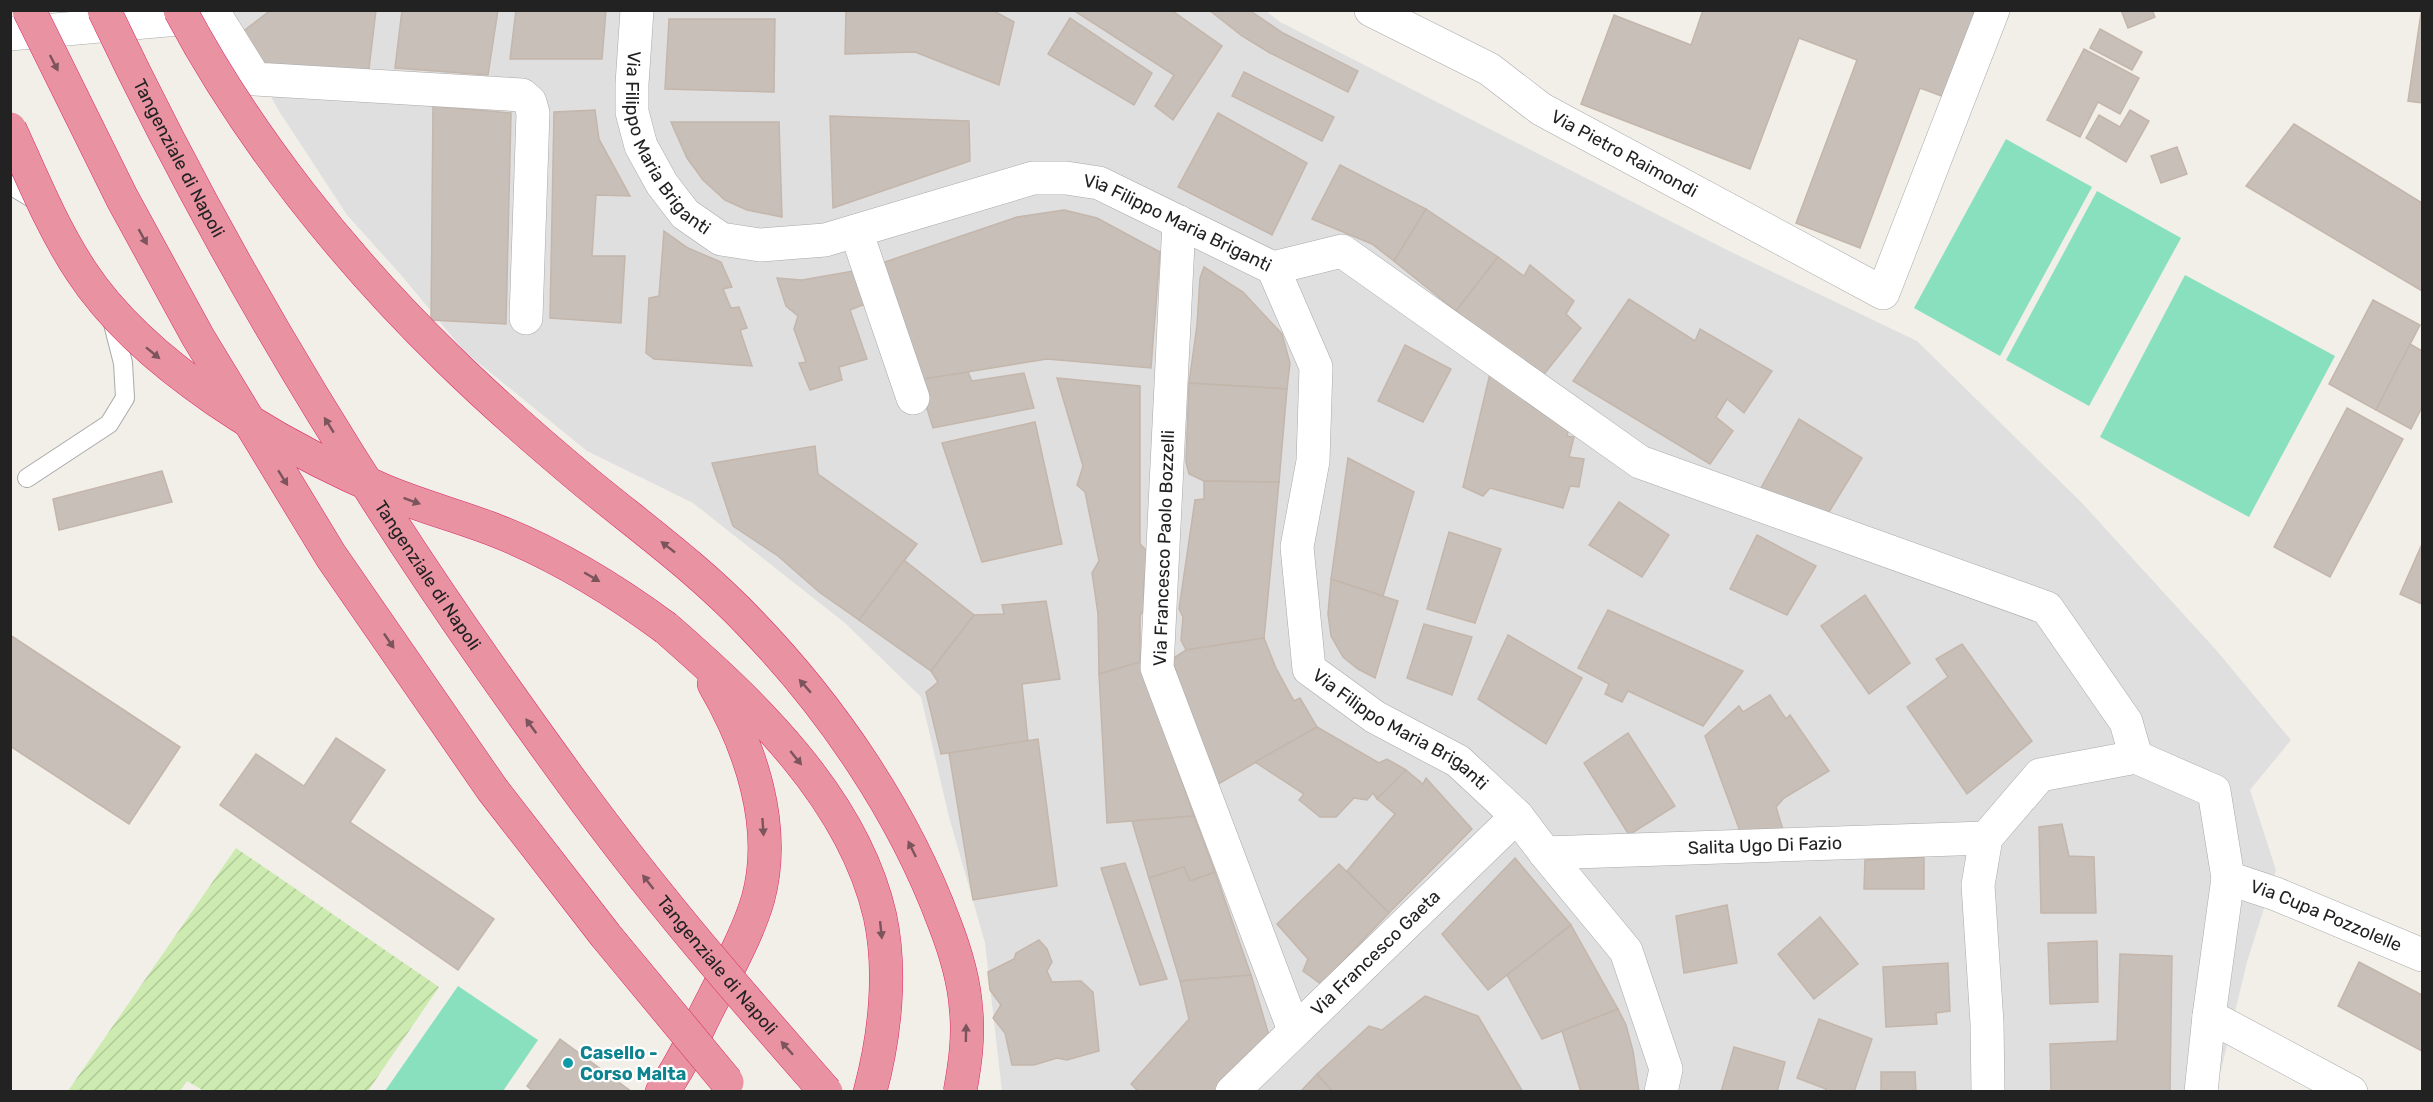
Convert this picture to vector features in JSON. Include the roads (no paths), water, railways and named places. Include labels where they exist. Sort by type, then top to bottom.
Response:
[{"type":"highway","points":[[29,10],[122,198],[198,337],[331,556],[492,789],[606,936],[731,1087]]},
{"type":"highway","name":"Tangenziale di Napoli","points":[[104,10],[196,191],[260,308],[314,402],[444,602],[587,803],[662,900],[728,981],[826,1092]]},
{"type":"highway","points":[[180,10],[204,54],[262,142],[315,211],[386,295],[508,416],[680,557],[750,623],[811,692],[830,718],[903,830],[932,888],[956,953],[966,1008],[966,1056],[960,1092]]},
{"type":"highway","points":[[10,129],[58,233],[82,272],[145,346],[182,376],[261,428],[321,461],[382,490],[497,531],[540,550],[616,591],[666,628],[722,676],[767,723],[811,776],[841,822],[863,864],[880,916],[885,967],[884,1014],[879,1060],[870,1092]]},
{"type":"highway","points":[[662,1092],[705,1014],[747,928],[758,897],[764,859],[763,824],[757,788],[746,749],[710,678],[666,628]]},
{"type":"street","name":"Via Filippo Maria Briganti","points":[[637,10],[632,112],[641,146],[662,184],[685,214],[721,239],[760,244],[825,240],[1033,178],[1066,178],[1099,183],[1273,268],[1316,367],[1313,461],[1297,547],[1309,669],[1375,717],[1458,761],[1517,816],[1626,951],[1666,1069],[1661,1092]]},
{"type":"street","name":"Via Pietro Raimondi","points":[[1371,10],[1489,69],[1541,109],[1883,293],[1993,10]]},
{"type":"street","points":[[10,34],[178,19],[216,12],[255,79],[522,95],[530,102],[533,113],[526,318]]},
{"type":"street","name":"Via Francesco Paolo Bozzelli","points":[[1179,222],[1157,668],[1294,1030]]},
{"type":"street","points":[[856,231],[913,398]]},
{"type":"street","points":[[1273,268],[1342,251],[1640,462],[2047,608],[2126,722],[2136,757]]},
{"type":"street","points":[[1988,1092],[1987,1023],[1978,885],[1986,838],[2040,775],[2136,757],[2214,791],[2228,878],[2201,1092]]},
{"type":"street","name":"Via Francesco Gaeta","points":[[1232,1092],[1517,816]]},
{"type":"street","name":"Salita Ugo Di Fazio","points":[[1545,853],[1986,838]]},
{"type":"street","name":"Via Cupa Pozzolelle","points":[[2228,878],[2276,894],[2422,955]]},
{"type":"street","points":[[2209,1016],[2351,1092]]},
{"type":"lane","points":[[10,185],[66,220],[90,255],[104,292],[123,363],[125,398],[109,424],[27,478]]},
{"type":"place","name":"Casello - Corso Malta","points":[[568,1063]]}]
